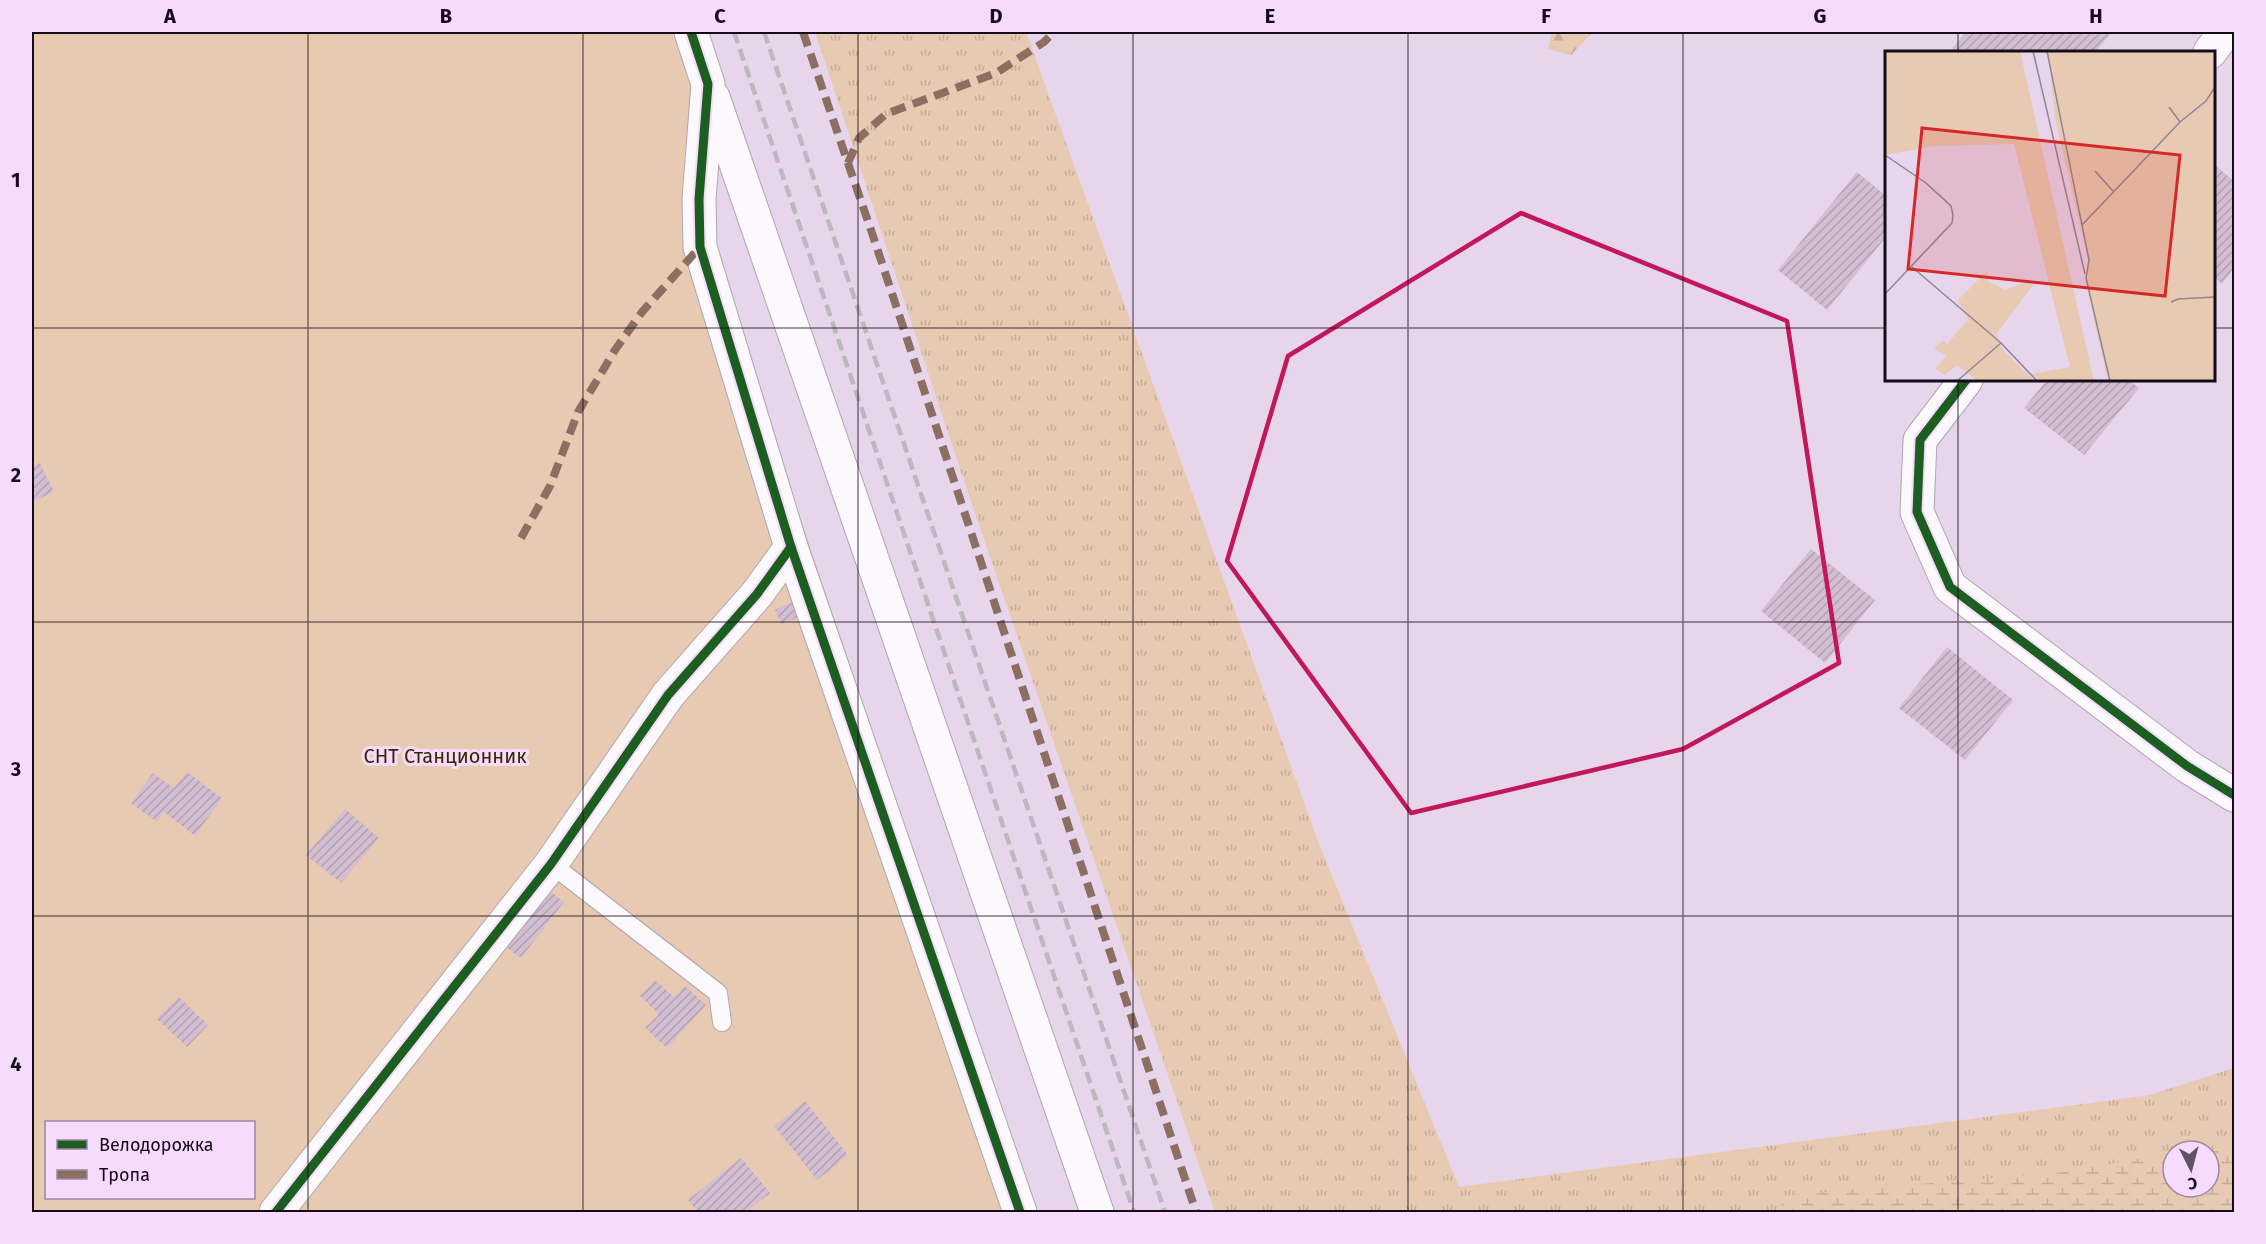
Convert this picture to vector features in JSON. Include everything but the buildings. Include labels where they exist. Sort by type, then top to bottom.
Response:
[{"type":"street","points":[[691,32],[1097,1212]]},
{"type":"street","points":[[2211,51],[2225,32]]},
{"type":"street","points":[[708,84],[699,200],[700,247],[791,547],[1020,1212]]},
{"type":"street","points":[[1965,381],[1920,440],[1917,512],[1950,587],[2187,766],[2235,795]]},
{"type":"street","points":[[276,1212],[551,864],[668,695],[757,594],[791,547]]},
{"type":"lane","points":[[551,864],[718,993],[722,1022]]},
{"type":"highlighted area","points":[[1521,213],[1787,321],[1839,663],[1683,749],[1411,813],[1227,561],[1288,356]]},
{"type":"green space","name":"СНТ Станционник","points":[[32,32],[697,32],[708,243],[1037,1212],[32,1212]]},
{"type":"green space","points":[[815,32],[1026,32],[1319,844],[1459,1187],[2150,1095],[2234,1068],[2234,1212],[1215,1212],[963,478]]},
{"type":"green space","points":[[1552,32],[1593,32],[1571,55],[1548,49]]},
{"type":"green space","points":[[2234,1142],[2234,1212],[1774,1212],[1791,1195],[2063,1172],[2161,1155],[2161,1199],[2221,1199],[2221,1144]]},
{"type":"railway","points":[[734,32],[1134,1212]]},
{"type":"railway","points":[[764,32],[1165,1212]]},
{"type":"marked path","points":[[803,32],[872,233],[1196,1212]]},
{"type":"marked path","points":[[848,163],[859,138],[886,114],[996,73],[1044,42],[1054,32]]},
{"type":"marked path","points":[[521,538],[550,486],[578,412],[615,350],[642,312],[700,247]]},
{"type":"cycle path","points":[[691,32],[708,84],[699,199],[700,247],[791,547],[1020,1212]]},
{"type":"cycle path","points":[[1965,381],[1920,440],[1917,512],[1950,587],[2187,766],[2234,795]]},
{"type":"cycle path","points":[[276,1212],[551,864],[668,695],[757,594],[791,547]]}]
